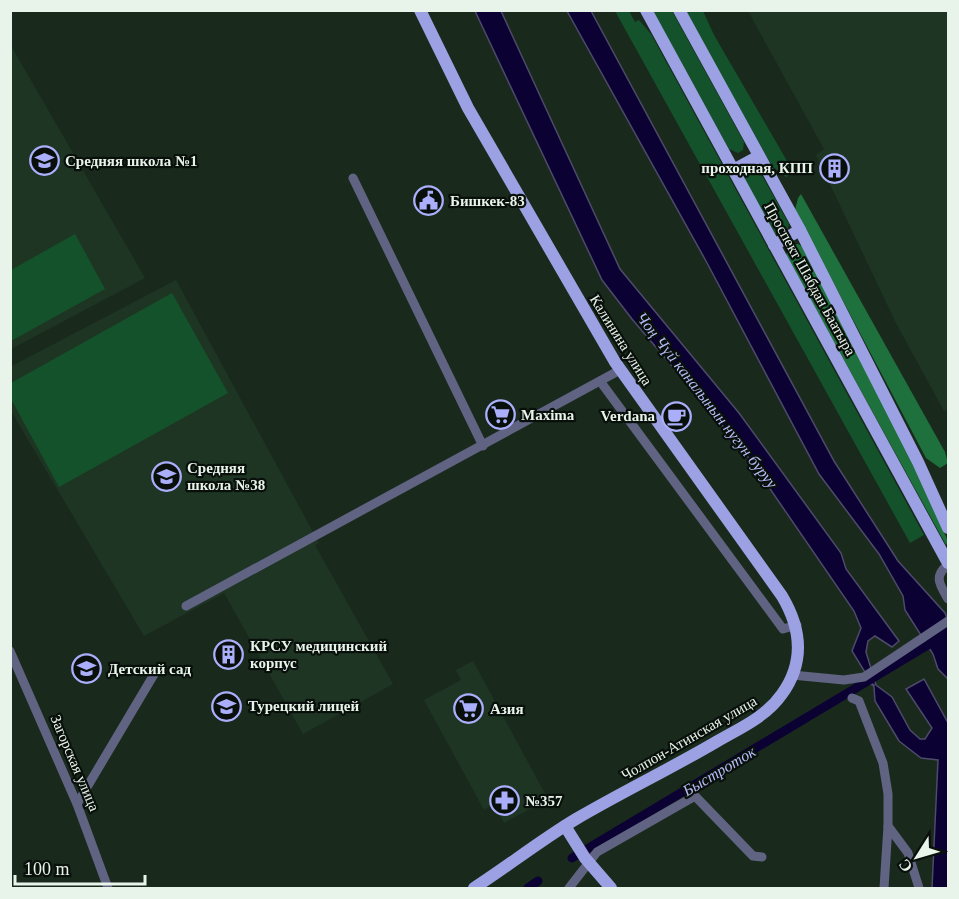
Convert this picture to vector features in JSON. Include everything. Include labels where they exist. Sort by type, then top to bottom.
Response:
[{"type":"main road","name":"Калинина улица","points":[[420,10],[468,108],[620,370],[782,596],[796,625],[799,651],[792,675]]},
{"type":"main road","name":"Проспект Шабдан Баатыра","points":[[646,10],[948,564]]},
{"type":"main road","name":"Проспект Шабдан Баатыра","points":[[679,10],[800,230],[918,462],[948,528]]},
{"type":"main road","points":[[733,170],[759,156]]},
{"type":"main road","points":[[774,245],[800,230]]},
{"type":"main road","name":"Чолпон-Атинская улица","points":[[474,888],[565,826],[754,720],[776,702],[792,675]]},
{"type":"main road","points":[[565,826],[587,860],[611,888]]},
{"type":"street","points":[[353,178],[483,446]]},
{"type":"street","points":[[186,606],[620,370]]},
{"type":"street","points":[[600,381],[783,629],[796,625]]},
{"type":"street","points":[[948,564],[939,573],[938,578],[948,599]]},
{"type":"street","points":[[792,675],[844,681],[864,677],[948,621]]},
{"type":"street","name":"Загорская улица","points":[[12,657],[77,804],[108,888]]},
{"type":"street","points":[[77,804],[156,671]]},
{"type":"street","points":[[852,698],[859,701],[880,753],[888,794],[884,888]]},
{"type":"street","points":[[569,888],[587,860],[597,852],[695,796],[753,856],[762,857]]},
{"type":"street","points":[[888,826],[908,853],[919,888]]},
{"type":"shaded area","points":[[748,11],[948,11],[948,409],[944,411],[896,323],[816,155],[824,149]]},
{"type":"shaded area","name":"Средняя школа №1","points":[[10,44],[145,278],[11,349],[10,349]]},
{"type":"shaded area","name":"Средняя школа №38","points":[[176,280],[319,543],[315,545],[393,684],[303,734],[224,593],[144,636],[11,411],[10,367]]},
{"type":"shaded area","points":[[473,661],[548,799],[504,823],[494,804],[484,810],[424,700],[461,680],[456,670]]},
{"type":"green space","points":[[615,11],[629,11],[635,22],[639,20],[651,34],[924,535],[910,543]]},
{"type":"green space","points":[[653,11],[672,11],[744,142],[743,150],[738,153],[729,149]]},
{"type":"green space","points":[[685,11],[703,11],[714,35],[794,173],[786,177],[772,166]]},
{"type":"green space","points":[[752,169],[760,172],[789,224],[787,231],[780,235],[773,233],[745,181],[746,174]]},
{"type":"green space","points":[[801,194],[945,452],[948,463],[940,468],[926,458],[795,210]]},
{"type":"green space","points":[[75,234],[105,289],[11,341],[11,270]]},
{"type":"green space","points":[[798,244],[803,247],[892,419],[948,541],[946,545],[786,255],[791,245]]},
{"type":"green space","points":[[172,293],[228,393],[59,487],[11,399],[11,383]]},
{"type":"water","name":"Чоң Чүй каналынын нугун буруу","points":[[475,11],[501,11],[620,269],[739,413],[841,553],[846,569],[899,641],[892,647],[875,636],[868,641],[866,652],[876,685],[892,697],[910,730],[920,739],[925,739],[932,728],[906,689],[924,679],[948,723],[948,888],[932,888],[938,760],[921,758],[899,741],[875,701],[874,687],[852,651],[861,628],[854,611],[744,451],[632,319],[602,280]]},
{"type":"water","points":[[567,11],[591,11],[834,461],[898,561],[945,613],[948,620],[948,679],[938,669],[933,654],[905,610],[903,596],[879,554],[819,474],[706,261]]},
{"type":"waterway","name":"Быстроток","points":[[572,858],[948,633]]},
{"type":"waterway","name":"Быстроток","points":[[867,683],[874,685]]},
{"type":"waterway","name":"Быстроток","points":[[528,888],[538,881]]},
{"type":"place","name":"Средняя школа №1","points":[[44,161]]},
{"type":"place","name":"проходная, КПП","points":[[834,168]]},
{"type":"place","name":"Бишкек-83","points":[[429,201]]},
{"type":"place","name":"Maxima","points":[[500,415]]},
{"type":"place","name":"Verdana","points":[[676,416]]},
{"type":"place","name":"Средняя школа №38","points":[[166,477]]},
{"type":"place","name":"КРСУ медицинский корпус","points":[[229,655]]},
{"type":"place","name":"Детский сад","points":[[87,669]]},
{"type":"place","name":"Турецкий лицей","points":[[227,706]]},
{"type":"place","name":"Азия","points":[[469,709]]},
{"type":"place","name":"№357","points":[[504,801]]}]
